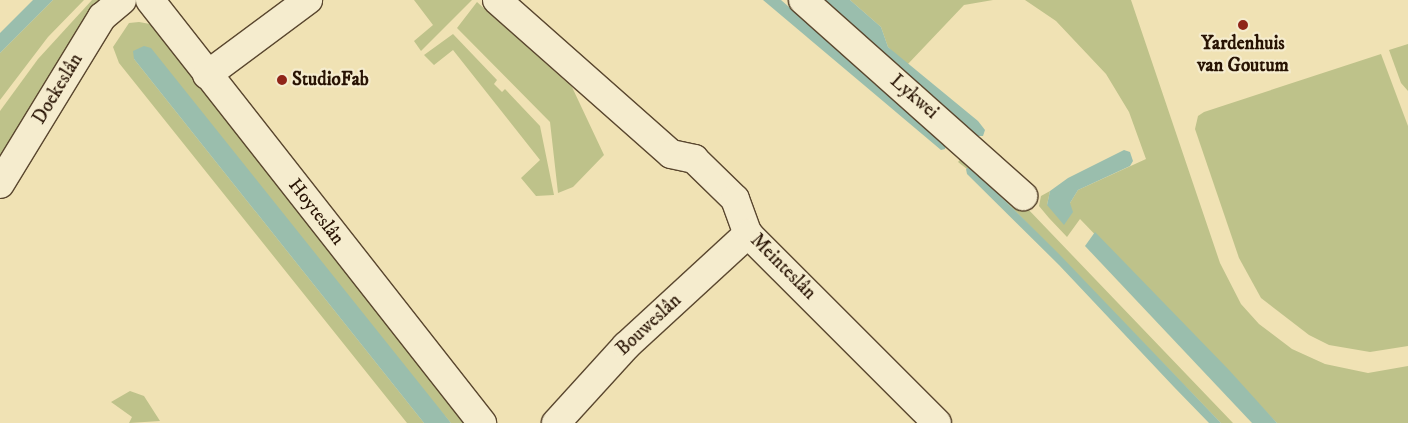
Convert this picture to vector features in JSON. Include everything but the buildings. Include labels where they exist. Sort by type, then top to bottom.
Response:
[{"type":"street","name":"Doekeslân","points":[[0,184],[102,17],[122,0]]},
{"type":"street","name":"Hoyteslân","points":[[150,0],[482,423]]},
{"type":"street","points":[[207,74],[308,0]]},
{"type":"street","name":"Meinteslân","points":[[497,0],[671,154],[694,159],[735,199],[748,234],[937,423]]},
{"type":"street","name":"Lykwei","points":[[803,0],[1023,196]]},
{"type":"street","name":"Bouweslân","points":[[556,423],[626,346],[748,234]]},
{"type":"green space","points":[[53,0],[84,0],[48,37],[0,100],[0,53]]},
{"type":"green space","points":[[92,0],[100,0],[0,160],[0,111],[38,59]]},
{"type":"green space","points":[[414,0],[472,0],[421,51],[414,41],[433,25]]},
{"type":"green space","points":[[850,0],[993,0],[964,5],[907,65],[888,47],[881,27]]},
{"type":"green space","points":[[1025,0],[1131,0],[1220,263],[1241,304],[1259,324],[1292,349],[1325,364],[1368,373],[1408,366],[1408,423],[1277,423],[1080,219],[1067,237],[1049,218],[1039,206],[1041,196],[1050,191],[1047,205],[1070,203],[1078,190],[1146,159],[1129,112],[1106,74],[1056,21]]},
{"type":"green space","points":[[477,2],[572,87],[604,155],[573,187],[558,193],[550,122],[457,28]]},
{"type":"green space","points":[[129,23],[150,24],[160,33],[467,423],[451,423],[134,51],[134,59],[424,423],[407,423],[119,63],[113,47]]},
{"type":"green space","points":[[453,34],[497,80],[494,84],[502,92],[505,89],[540,126],[554,195],[536,196],[521,178],[540,160],[453,50],[434,65],[424,55]]},
{"type":"green space","points":[[1408,44],[1408,91],[1401,83],[1389,50]]},
{"type":"green space","points":[[1381,54],[1408,126],[1408,346],[1370,352],[1329,345],[1309,335],[1261,298],[1239,258],[1195,129],[1198,116],[1204,112]]},
{"type":"green space","points":[[968,151],[1026,207],[1233,423],[1221,423],[998,193],[958,162]]},
{"type":"green space","points":[[130,391],[144,396],[160,421],[129,423],[132,417],[111,402]]},
{"type":"shaded area","points":[[33,0],[53,0],[0,53],[0,33]]},
{"type":"shaded area","points":[[763,0],[781,0],[946,144],[945,149],[941,150]]},
{"type":"shaded area","points":[[816,0],[850,0],[881,27],[888,47],[978,121],[985,130],[983,136],[973,136]]},
{"type":"shaded area","points":[[144,46],[151,48],[451,423],[424,423],[134,59],[133,51]]},
{"type":"shaded area","points":[[1124,150],[1130,152],[1133,161],[1130,166],[1078,190],[1070,203],[1073,212],[1064,225],[1047,205],[1050,191],[1068,178]]},
{"type":"shaded area","points":[[970,166],[1058,253],[1221,423],[1209,423],[1059,265],[967,174],[966,169]]},
{"type":"shaded area","points":[[1095,232],[1229,370],[1277,423],[1252,423],[1085,246]]},
{"type":"place","name":"Yardenhuis van Goutum","points":[[1243,25]]},
{"type":"place","name":"StudioFab","points":[[282,80]]}]
